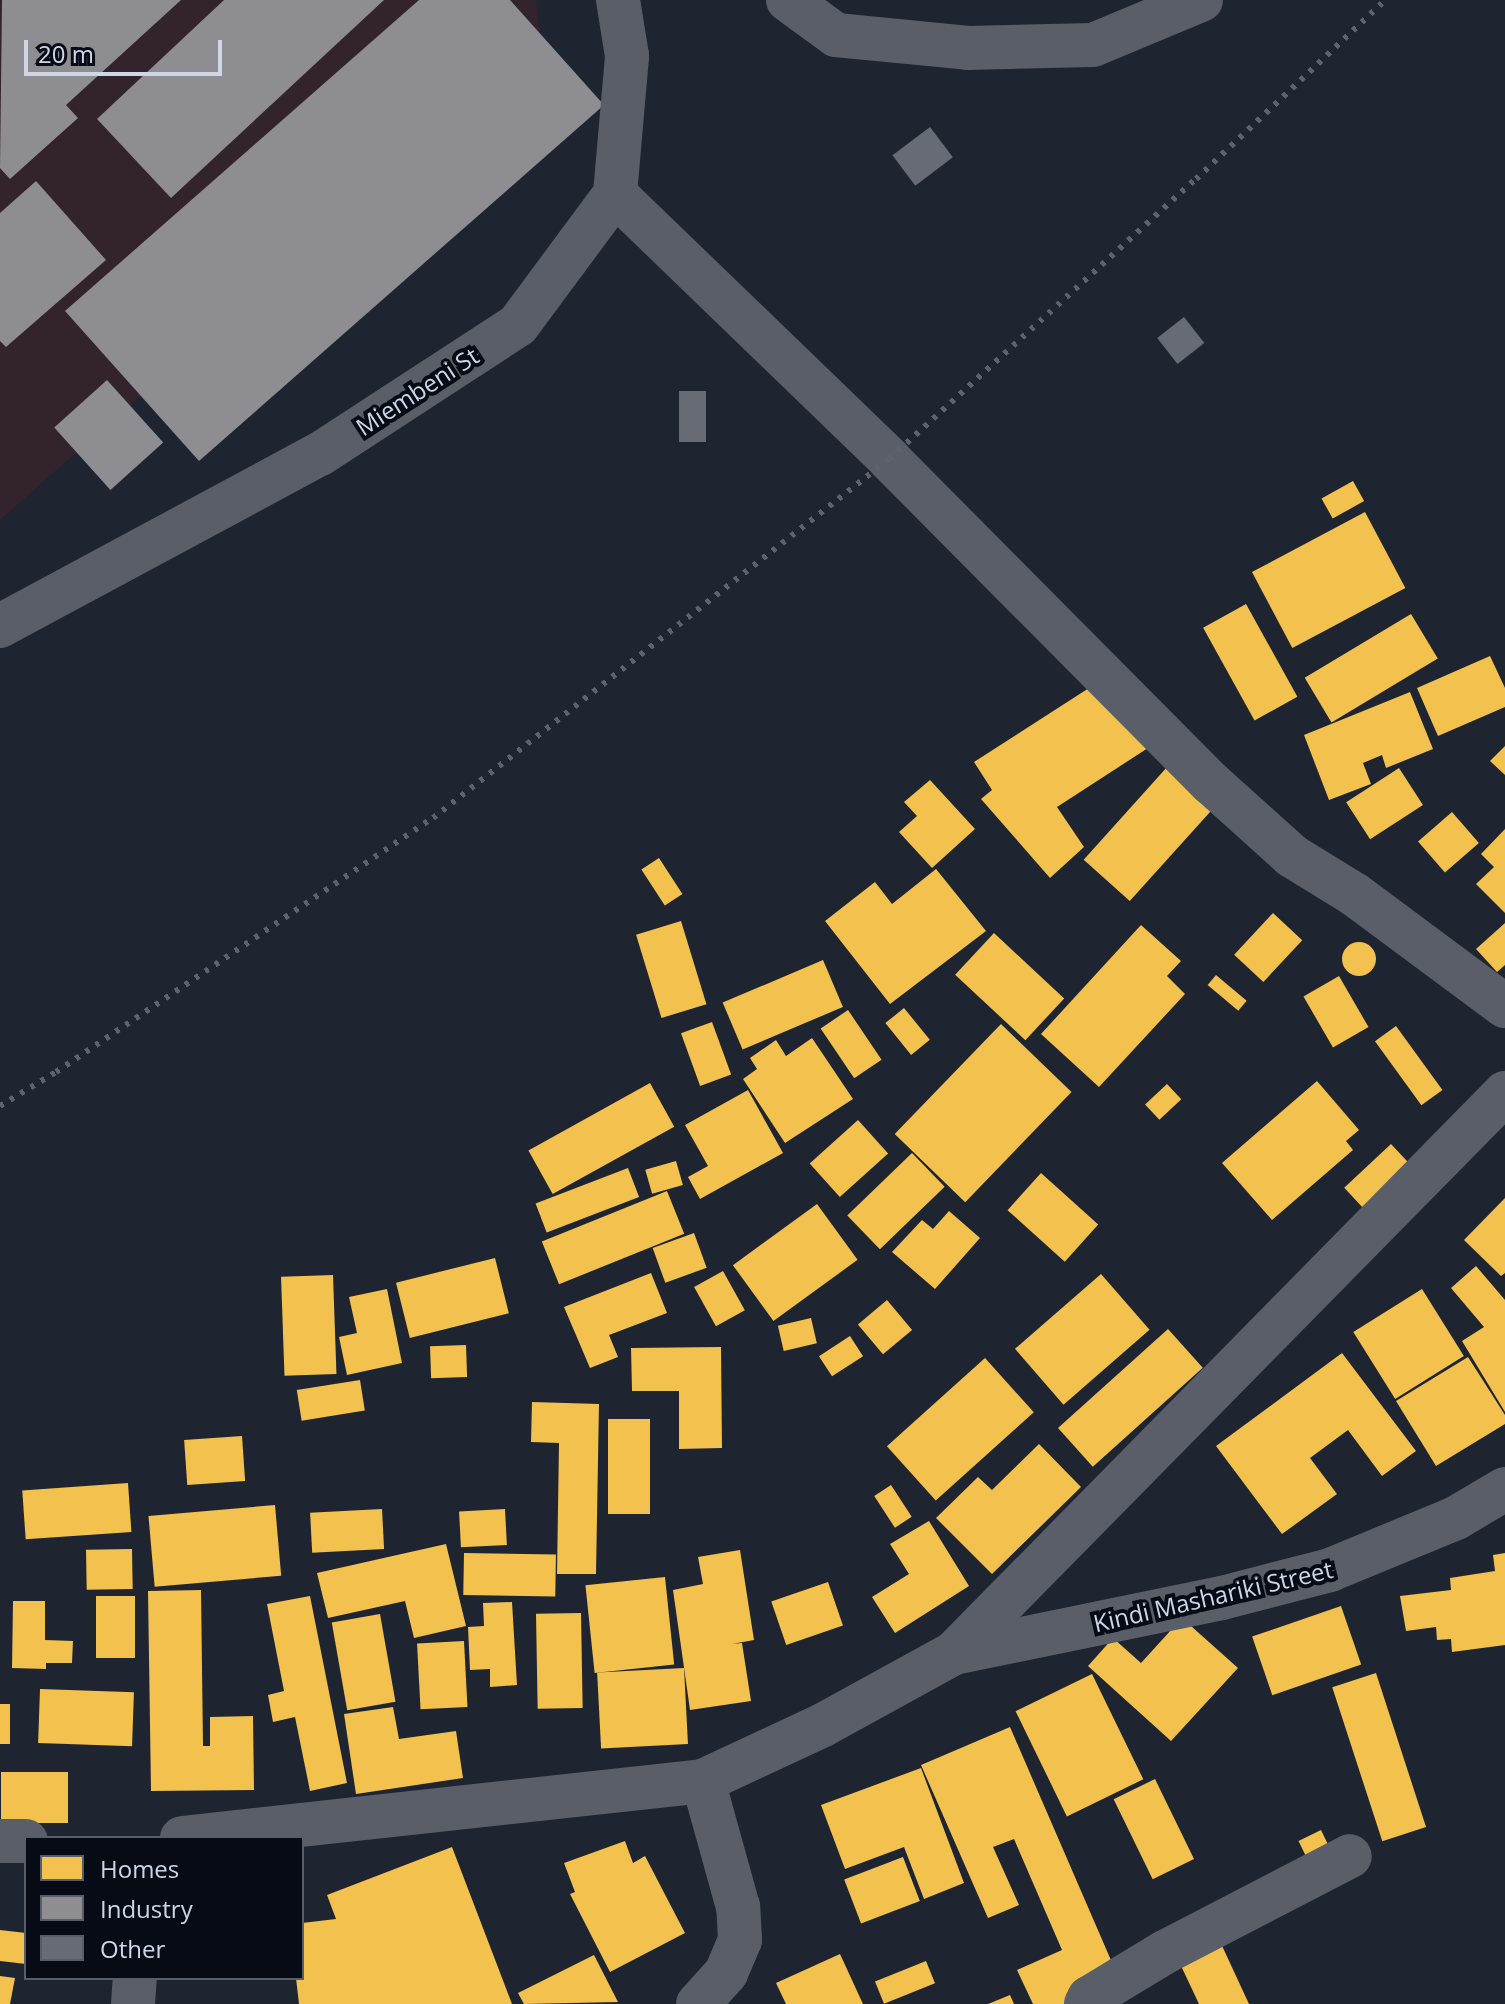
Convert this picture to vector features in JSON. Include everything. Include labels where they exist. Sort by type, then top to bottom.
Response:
[{"type":"street","points":[[618,0],[627,56],[615,194],[900,469],[1211,783],[1292,856],[1354,894],[1505,1006]]},
{"type":"street","points":[[788,0],[836,35],[968,48],[1093,45],[1201,0]]},
{"type":"street","name":"Miembeni St","points":[[0,626],[320,454],[518,325],[615,194]]},
{"type":"street","points":[[200,1836],[703,1781],[823,1725],[954,1653],[1505,1093]]},
{"type":"street","name":"Kindi Mashariki Street","points":[[954,1653],[1222,1598],[1330,1570],[1456,1518],[1505,1489]]},
{"type":"street","points":[[698,2004],[726,1973],[740,1940],[738,1907],[703,1781]]},
{"type":"street","points":[[0,1841],[24,1841]]},
{"type":"street","points":[[1086,2004],[1089,1998],[1165,1952],[1350,1856]]},
{"type":"street","points":[[133,2004],[135,1980]]},
{"type":"shaded area","points":[[0,0],[536,0],[541,42],[0,520]]},
{"type":"building: Homes","points":[[1353,481],[1364,501],[1333,519],[1322,498]]},
{"type":"building: Homes","points":[[1365,512],[1405,588],[1292,648],[1252,572]]},
{"type":"building: Homes","points":[[1246,604],[1297,697],[1255,720],[1203,628]]},
{"type":"building: Homes","points":[[1411,614],[1438,659],[1331,722],[1305,678]]},
{"type":"building: Homes","points":[[1490,656],[1505,688],[1505,707],[1438,736],[1417,688]]},
{"type":"building: Homes","points":[[1103,679],[1148,748],[1057,807],[1084,847],[1050,878],[981,799],[992,790],[974,762]]},
{"type":"building: Homes","points":[[1410,692],[1433,749],[1386,768],[1382,755],[1363,763],[1371,784],[1329,800],[1304,735]]},
{"type":"building: Homes","points":[[1505,746],[1505,775],[1490,761]]},
{"type":"building: Homes","points":[[1168,766],[1214,807],[1130,901],[1084,860]]},
{"type":"building: Homes","points":[[1399,768],[1423,805],[1370,839],[1346,802]]},
{"type":"building: Homes","points":[[930,780],[975,829],[932,868],[899,832],[917,816],[904,802]]},
{"type":"building: Homes","points":[[1452,812],[1479,843],[1445,872],[1418,842]]},
{"type":"building: Homes","points":[[1505,829],[1505,913],[1476,884],[1494,867],[1481,854]]},
{"type":"building: Homes","points":[[659,858],[682,894],[665,906],[641,869]]},
{"type":"building: Homes","points":[[936,869],[986,931],[890,1004],[825,921],[875,882],[892,904]]},
{"type":"building: Homes","points":[[1273,913],[1302,940],[1263,982],[1234,955]]},
{"type":"building: Homes","points":[[681,921],[706,1004],[661,1018],[636,935]]},
{"type":"building: Homes","points":[[1505,923],[1505,965],[1497,972],[1476,949]]},
{"type":"building: Homes","points":[[1141,925],[1181,961],[1167,976],[1185,994],[1099,1087],[1041,1034]]},
{"type":"building: Homes","points":[[994,933],[1064,998],[1025,1040],[955,975]]},
{"type":"building: Homes","points":[[1359,942],[1371,947],[1376,959],[1371,971],[1359,976],[1347,971],[1342,959],[1347,947]]},
{"type":"building: Homes","points":[[823,960],[843,1007],[743,1050],[723,1003]]},
{"type":"building: Homes","points":[[1216,975],[1247,1001],[1238,1011],[1208,985]]},
{"type":"building: Homes","points":[[1339,976],[1368,1027],[1333,1048],[1303,996]]},
{"type":"building: Homes","points":[[904,1008],[930,1040],[911,1055],[885,1023]]},
{"type":"building: Homes","points":[[848,1010],[882,1060],[854,1078],[821,1028]]},
{"type":"building: Homes","points":[[712,1022],[731,1075],[700,1086],[681,1033]]},
{"type":"building: Homes","points":[[1001,1024],[1071,1092],[965,1202],[895,1134]]},
{"type":"building: Homes","points":[[1396,1026],[1442,1090],[1421,1105],[1375,1041]]},
{"type":"building: Homes","points":[[812,1038],[853,1099],[785,1143],[743,1079],[757,1069],[750,1058],[776,1040],[786,1056]]},
{"type":"building: Homes","points":[[1317,1081],[1359,1130],[1346,1141],[1353,1150],[1272,1220],[1222,1163]]},
{"type":"building: Homes","points":[[650,1083],[674,1127],[553,1194],[528,1150]]},
{"type":"building: Homes","points":[[1167,1084],[1181,1099],[1159,1120],[1145,1104]]},
{"type":"building: Homes","points":[[748,1090],[783,1153],[700,1199],[688,1177],[708,1166],[685,1125]]},
{"type":"building: Homes","points":[[858,1120],[888,1153],[840,1197],[810,1163]]},
{"type":"building: Homes","points":[[1391,1144],[1415,1170],[1368,1213],[1344,1188]]},
{"type":"building: Homes","points":[[912,1153],[945,1187],[880,1249],[847,1216]]},
{"type":"building: Homes","points":[[676,1161],[683,1185],[652,1194],[645,1170]]},
{"type":"building: Homes","points":[[628,1168],[639,1197],[547,1232],[536,1203]]},
{"type":"building: Homes","points":[[1041,1173],[1098,1225],[1065,1262],[1008,1210]]},
{"type":"building: Homes","points":[[667,1191],[684,1234],[559,1284],[542,1242]]},
{"type":"building: Homes","points":[[1505,1198],[1505,1273],[1501,1276],[1464,1240]]},
{"type":"building: Homes","points":[[817,1204],[858,1260],[773,1321],[733,1265]]},
{"type":"building: Homes","points":[[949,1211],[980,1238],[935,1289],[892,1252],[922,1220],[933,1229]]},
{"type":"building: Homes","points":[[694,1233],[707,1268],[665,1283],[653,1248]]},
{"type":"building: Homes","points":[[495,1258],[509,1313],[410,1338],[396,1283]]},
{"type":"building: Homes","points":[[1476,1266],[1505,1300],[1505,1412],[1462,1341],[1484,1327],[1451,1288]]},
{"type":"building: Homes","points":[[723,1271],[745,1310],[716,1326],[694,1287]]},
{"type":"building: Homes","points":[[651,1273],[667,1313],[609,1335],[618,1357],[590,1368],[564,1307]]},
{"type":"building: Homes","points":[[1101,1274],[1150,1330],[1064,1405],[1015,1349]]},
{"type":"building: Homes","points":[[333,1275],[336,1374],[284,1376],[281,1277]]},
{"type":"building: Homes","points":[[387,1289],[402,1363],[347,1375],[339,1337],[357,1333],[349,1297]]},
{"type":"building: Homes","points":[[1422,1289],[1464,1356],[1395,1399],[1353,1332]]},
{"type":"building: Homes","points":[[887,1300],[912,1330],[883,1354],[858,1324]]},
{"type":"building: Homes","points":[[811,1318],[817,1343],[784,1351],[778,1326]]},
{"type":"building: Homes","points":[[1168,1329],[1203,1368],[1093,1467],[1058,1428]]},
{"type":"building: Homes","points":[[850,1336],[863,1356],[832,1376],[819,1356]]},
{"type":"building: Homes","points":[[466,1345],[467,1377],[431,1378],[430,1346]]},
{"type":"building: Homes","points":[[721,1347],[722,1448],[679,1449],[679,1391],[632,1391],[631,1348]]},
{"type":"building: Homes","points":[[1342,1353],[1416,1451],[1382,1476],[1348,1430],[1310,1458],[1337,1494],[1282,1534],[1216,1446]]},
{"type":"building: Homes","points":[[1468,1357],[1505,1415],[1505,1424],[1436,1466],[1396,1401]]},
{"type":"building: Homes","points":[[985,1358],[1034,1412],[936,1501],[887,1446]]},
{"type":"building: Homes","points":[[360,1380],[365,1411],[302,1421],[297,1390]]},
{"type":"building: Homes","points":[[532,1402],[599,1404],[596,1574],[557,1574],[559,1443],[531,1442]]},
{"type":"building: Homes","points":[[608,1419],[650,1419],[650,1514],[608,1514]]},
{"type":"building: Homes","points":[[242,1436],[245,1481],[187,1485],[184,1440]]},
{"type":"building: Homes","points":[[1039,1444],[1081,1487],[992,1574],[936,1518],[978,1477],[992,1490]]},
{"type":"building: Homes","points":[[128,1483],[131,1532],[26,1539],[22,1490]]},
{"type":"building: Homes","points":[[891,1485],[912,1517],[895,1528],[874,1496]]},
{"type":"building: Homes","points":[[275,1505],[281,1576],[155,1587],[148,1516]]},
{"type":"building: Homes","points":[[382,1509],[384,1549],[312,1553],[310,1513]]},
{"type":"building: Homes","points":[[505,1509],[507,1545],[461,1547],[459,1511]]},
{"type":"building: Homes","points":[[929,1521],[969,1586],[895,1633],[872,1597],[909,1574],[890,1544]]},
{"type":"building: Homes","points":[[446,1544],[466,1626],[414,1638],[405,1601],[328,1618],[317,1573]]},
{"type":"building: Homes","points":[[132,1549],[133,1589],[87,1590],[86,1550]]},
{"type":"building: Homes","points":[[740,1550],[754,1640],[732,1644],[742,1643],[751,1701],[690,1710],[673,1590],[703,1584],[698,1557]]},
{"type":"building: Homes","points":[[464,1553],[556,1555],[555,1597],[463,1595]]},
{"type":"building: Homes","points":[[1505,1553],[1505,1645],[1452,1652],[1451,1639],[1437,1640],[1436,1627],[1406,1631],[1400,1596],[1451,1590],[1450,1578],[1495,1571],[1493,1555]]},
{"type":"building: Homes","points":[[665,1577],[674,1665],[595,1673],[585,1585]]},
{"type":"building: Homes","points":[[828,1582],[843,1625],[786,1645],[771,1602]]},
{"type":"building: Homes","points":[[201,1590],[203,1746],[210,1746],[210,1717],[253,1716],[254,1790],[151,1791],[148,1591]]},
{"type":"building: Homes","points":[[96,1596],[135,1596],[135,1658],[96,1658]]},
{"type":"building: Homes","points":[[310,1596],[347,1783],[310,1791],[295,1717],[273,1722],[268,1695],[284,1691],[267,1604]]},
{"type":"building: Homes","points":[[13,1601],[45,1601],[45,1640],[73,1641],[72,1663],[46,1663],[46,1669],[12,1668]]},
{"type":"building: Homes","points":[[512,1602],[517,1685],[490,1687],[490,1669],[470,1670],[468,1627],[484,1626],[483,1603]]},
{"type":"building: Homes","points":[[1341,1606],[1361,1665],[1272,1695],[1252,1637]]},
{"type":"building: Homes","points":[[581,1613],[583,1708],[538,1709],[536,1614]]},
{"type":"building: Homes","points":[[380,1614],[395,1702],[347,1710],[332,1623]]},
{"type":"building: Homes","points":[[1182,1618],[1238,1668],[1171,1741],[1088,1666],[1113,1638],[1141,1663]]},
{"type":"building: Homes","points":[[464,1641],[467,1707],[421,1709],[417,1643]]},
{"type":"building: Homes","points":[[684,1668],[688,1744],[601,1748],[597,1673]]},
{"type":"building: Homes","points":[[1376,1673],[1426,1827],[1382,1841],[1332,1687]]},
{"type":"building: Homes","points":[[1092,1674],[1143,1779],[1067,1816],[1016,1711]]},
{"type":"building: Homes","points":[[40,1689],[134,1692],[132,1746],[38,1743]]},
{"type":"building: Homes","points":[[0,1704],[10,1704],[10,1744],[0,1744]]},
{"type":"building: Homes","points":[[393,1707],[399,1739],[456,1731],[463,1778],[356,1794],[344,1714]]},
{"type":"building: Homes","points":[[1010,1727],[1120,1981],[1065,2004],[1033,2004],[1017,1970],[1062,1950],[1014,1839],[993,1847],[1019,1905],[988,1918],[921,1765]]},
{"type":"building: Homes","points":[[921,1768],[964,1883],[924,1899],[904,1847],[845,1869],[821,1805]]},
{"type":"building: Homes","points":[[1,1772],[68,1772],[68,1823],[1,1823]]},
{"type":"building: Homes","points":[[1155,1779],[1194,1859],[1153,1879],[1114,1799]]},
{"type":"building: Homes","points":[[1321,1830],[1333,1855],[1311,1866],[1299,1841]]},
{"type":"building: Homes","points":[[625,1841],[633,1863],[645,1856],[685,1933],[610,1972],[570,1894],[575,1892],[564,1863]]},
{"type":"building: Homes","points":[[452,1847],[512,2004],[299,2004],[296,1980],[304,1980],[304,1923],[336,1919],[327,1895]]},
{"type":"building: Homes","points":[[903,1857],[920,1901],[861,1923],[844,1880]]},
{"type":"building: Homes","points":[[0,1930],[24,1933],[24,1964],[0,1961]]},
{"type":"building: Homes","points":[[1217,1935],[1249,2004],[1199,2004],[1175,1953]]},
{"type":"building: Homes","points":[[840,1954],[863,2004],[786,2004],[776,1983]]},
{"type":"building: Homes","points":[[594,1955],[618,2002],[524,2004],[518,1993]]},
{"type":"building: Homes","points":[[926,1961],[935,1983],[884,2004],[875,1982]]},
{"type":"building: Homes","points":[[0,1976],[15,1978],[10,2004],[0,2004]]},
{"type":"building: Homes","points":[[1010,1995],[1014,2004],[988,2004]]},
{"type":"building: Industry","points":[[2,0],[181,0],[66,105],[78,118],[10,179],[0,168]]},
{"type":"building: Industry","points":[[224,0],[384,0],[171,198],[97,119]]},
{"type":"building: Industry","points":[[419,0],[510,0],[604,105],[199,461],[65,311]]},
{"type":"building: Industry","points":[[36,181],[106,260],[6,347],[0,341],[0,213]]},
{"type":"building: Industry","points":[[107,380],[163,442],[110,490],[54,428]]},
{"type":"building: Other","points":[[930,127],[953,157],[915,186],[892,155]]},
{"type":"building: Other","points":[[1184,317],[1204,343],[1178,364],[1157,338]]},
{"type":"building: Other","points":[[679,391],[706,391],[706,442],[679,442]]},
{"type":"railway","points":[[0,1106],[56,1072],[433,818],[889,459],[1196,179],[1385,0]]}]
